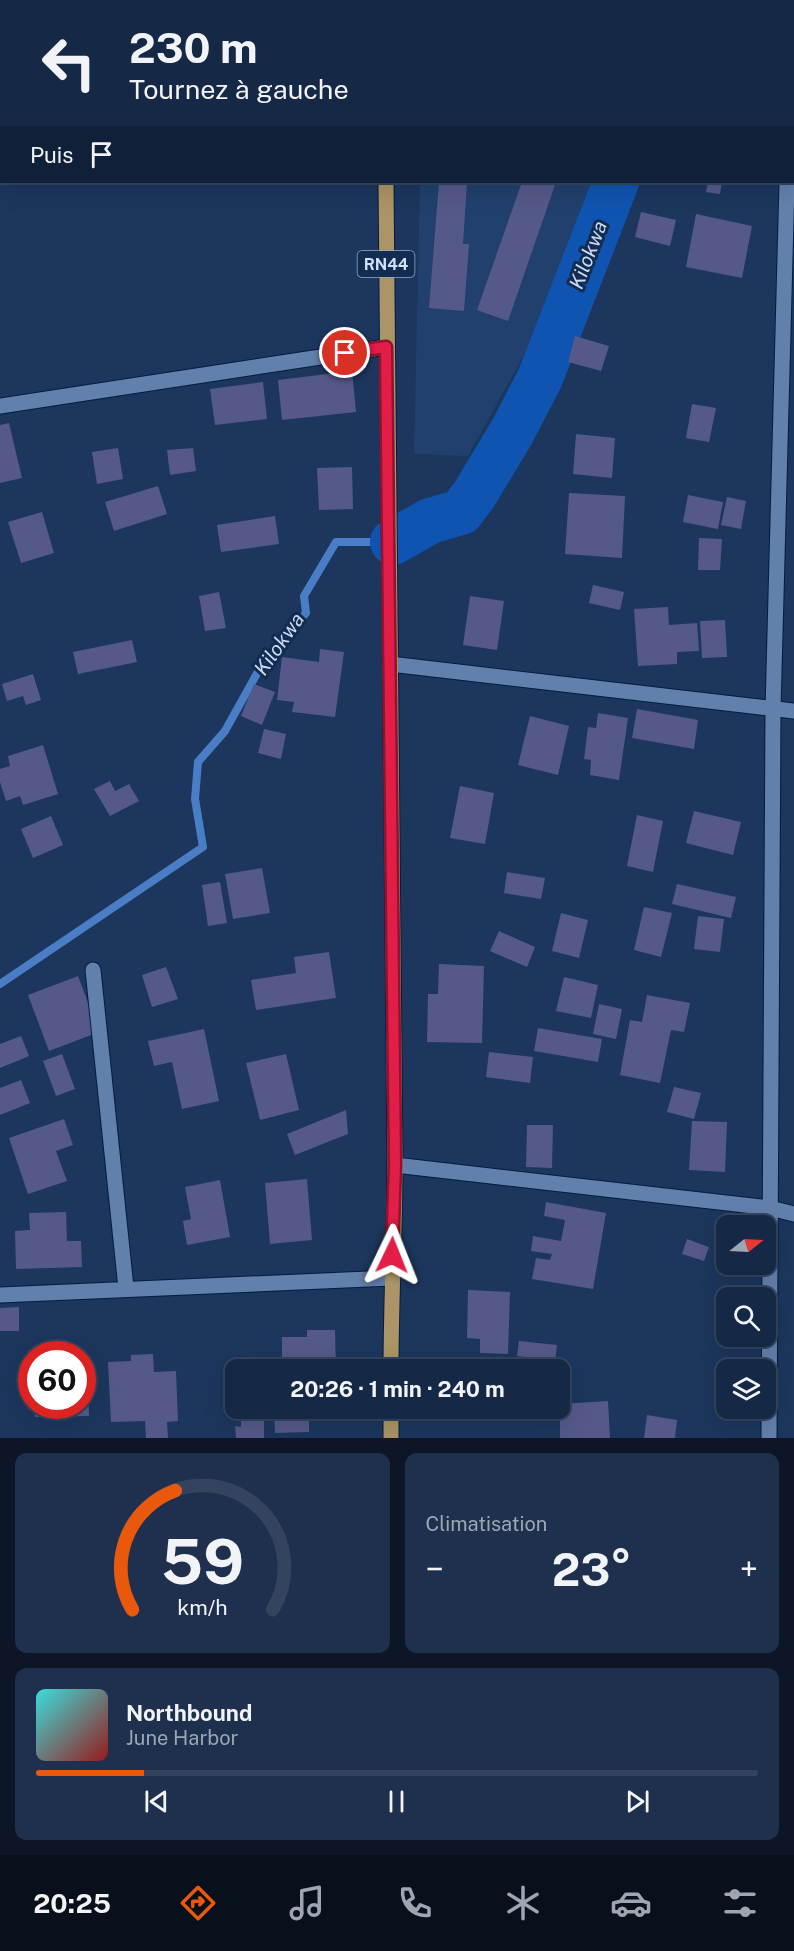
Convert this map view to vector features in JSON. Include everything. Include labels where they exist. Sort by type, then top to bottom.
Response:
[{"type":"main road","name":"RN44","points":[[386,183],[387,514],[395,1165],[391,1359]]},
{"type":"main road","points":[[391,1419],[391,1438]]},
{"type":"street","points":[[769,1438],[772,709],[788,319],[787,183]]},
{"type":"street","points":[[0,406],[386,347]]},
{"type":"street","points":[[390,664],[794,711]]},
{"type":"street","points":[[93,970],[126,1288]]},
{"type":"street","points":[[395,1165],[770,1208],[794,1215]]},
{"type":"street","points":[[0,1295],[391,1278]]},
{"type":"shaded area","points":[[420,183],[606,183],[529,346],[468,456],[414,454]]},
{"type":"building","points":[[439,183],[467,183],[463,244],[469,244],[464,311],[429,308]]},
{"type":"building","points":[[522,183],[556,183],[508,321],[477,310]]},
{"type":"building","points":[[708,183],[722,183],[720,194],[706,192]]},
{"type":"building","points":[[641,212],[676,220],[670,246],[635,237]]},
{"type":"building","points":[[696,214],[752,226],[742,278],[686,267]]},
{"type":"building","points":[[575,336],[609,346],[601,371],[568,362]]},
{"type":"building","points":[[352,371],[356,412],[282,420],[278,380]]},
{"type":"building","points":[[263,382],[267,419],[215,425],[210,389]]},
{"type":"building","points":[[692,404],[716,408],[709,442],[686,438]]},
{"type":"building","points":[[9,423],[22,478],[0,483],[0,425]]},
{"type":"building","points":[[576,434],[615,438],[612,478],[573,474]]},
{"type":"building","points":[[118,448],[123,479],[97,484],[92,452]]},
{"type":"building","points":[[193,448],[196,471],[170,475],[167,450]]},
{"type":"building","points":[[352,467],[353,509],[319,510],[317,468]]},
{"type":"building","points":[[158,486],[167,514],[114,531],[105,502]]},
{"type":"building","points":[[569,493],[625,496],[622,558],[565,554]]},
{"type":"building","points":[[688,495],[723,502],[718,529],[683,522]]},
{"type":"building","points":[[727,497],[746,501],[741,529],[721,525]]},
{"type":"building","points":[[42,512],[54,553],[21,563],[8,522]]},
{"type":"building","points":[[275,516],[279,544],[221,552],[217,525]]},
{"type":"building","points":[[699,538],[722,539],[720,570],[698,570]]},
{"type":"building","points":[[593,585],[624,592],[620,610],[589,603]]},
{"type":"building","points":[[219,592],[226,628],[205,631],[199,596]]},
{"type":"building","points":[[470,596],[504,601],[497,650],[463,645]]},
{"type":"building","points":[[668,607],[669,625],[697,623],[699,651],[677,652],[677,664],[638,666],[634,609]]},
{"type":"building","points":[[725,620],[727,657],[702,658],[700,621]]},
{"type":"building","points":[[132,640],[137,662],[78,674],[73,652]]},
{"type":"building","points":[[320,649],[344,652],[335,717],[292,712],[294,702],[277,700],[282,657],[319,662]]},
{"type":"building","points":[[33,674],[41,700],[26,705],[23,696],[7,701],[2,684]]},
{"type":"building","points":[[254,684],[275,692],[262,725],[241,716]]},
{"type":"building","points":[[637,709],[698,720],[694,749],[632,738]]},
{"type":"building","points":[[598,713],[628,718],[619,780],[590,775],[591,760],[584,759],[588,727],[596,728]]},
{"type":"building","points":[[530,716],[569,726],[558,775],[518,765]]},
{"type":"building","points":[[264,729],[286,734],[281,759],[258,753]]},
{"type":"building","points":[[43,745],[58,794],[23,805],[20,796],[6,801],[0,782],[0,769],[10,766],[8,756]]},
{"type":"building","points":[[110,781],[115,791],[129,784],[139,801],[110,816],[94,789]]},
{"type":"building","points":[[460,786],[494,793],[485,844],[450,838]]},
{"type":"building","points":[[694,811],[741,822],[733,855],[686,843]]},
{"type":"building","points":[[637,815],[663,821],[653,872],[627,866]]},
{"type":"building","points":[[51,816],[63,845],[33,858],[21,829]]},
{"type":"building","points":[[262,868],[270,913],[233,919],[225,874]]},
{"type":"building","points":[[507,872],[545,878],[541,899],[504,893]]},
{"type":"building","points":[[220,882],[227,923],[208,926],[202,885]]},
{"type":"building","points":[[677,884],[736,897],[731,918],[672,904]]},
{"type":"building","points":[[644,907],[672,913],[661,957],[634,950]]},
{"type":"building","points":[[561,913],[588,920],[579,958],[552,951]]},
{"type":"building","points":[[698,916],[724,919],[720,952],[694,949]]},
{"type":"building","points":[[499,931],[535,947],[527,967],[490,951]]},
{"type":"building","points":[[329,952],[336,998],[256,1010],[251,980],[296,973],[294,957]]},
{"type":"building","points":[[439,964],[484,966],[482,1043],[427,1042],[428,994],[438,994]]},
{"type":"building","points":[[166,967],[178,999],[152,1007],[142,975]]},
{"type":"building","points":[[78,976],[99,1032],[49,1051],[28,995]]},
{"type":"building","points":[[564,977],[598,985],[591,1018],[556,1011]]},
{"type":"building","points":[[647,995],[690,1003],[684,1032],[671,1030],[660,1083],[620,1075],[630,1020],[642,1022]]},
{"type":"building","points":[[599,1004],[622,1009],[616,1039],[593,1034]]},
{"type":"building","points":[[538,1028],[602,1039],[598,1062],[534,1051]]},
{"type":"building","points":[[204,1029],[219,1101],[182,1109],[172,1062],[154,1066],[148,1041]]},
{"type":"building","points":[[21,1036],[29,1056],[0,1068],[0,1044]]},
{"type":"building","points":[[489,1052],[533,1057],[530,1083],[486,1077]]},
{"type":"building","points":[[62,1054],[75,1089],[56,1096],[43,1061]]},
{"type":"building","points":[[286,1054],[299,1110],[260,1120],[246,1063]]},
{"type":"building","points":[[21,1080],[30,1103],[0,1115],[0,1088]]},
{"type":"building","points":[[674,1087],[701,1093],[694,1119],[667,1112]]},
{"type":"building","points":[[346,1110],[348,1134],[295,1155],[287,1134]]},
{"type":"building","points":[[64,1119],[73,1145],[56,1151],[67,1181],[28,1194],[9,1138]]},
{"type":"building","points":[[692,1121],[727,1122],[725,1172],[689,1170]]},
{"type":"building","points":[[527,1125],[553,1125],[552,1168],[526,1167]]},
{"type":"building","points":[[307,1179],[312,1240],[270,1244],[265,1183]]},
{"type":"building","points":[[220,1180],[230,1237],[187,1245],[183,1221],[191,1219],[185,1187]]},
{"type":"building","points":[[546,1202],[606,1213],[593,1289],[532,1279],[536,1258],[550,1260],[552,1254],[531,1251],[533,1236],[561,1241],[565,1220],[544,1216]]},
{"type":"building","points":[[66,1212],[67,1241],[81,1241],[82,1267],[16,1269],[15,1231],[30,1230],[29,1213]]},
{"type":"building","points":[[687,1239],[709,1247],[704,1261],[682,1254]]},
{"type":"building","points":[[468,1290],[510,1292],[508,1354],[480,1353],[480,1339],[467,1338]]},
{"type":"building","points":[[19,1307],[19,1331],[0,1331],[0,1308]]},
{"type":"building","points":[[307,1330],[335,1330],[336,1359],[282,1359],[282,1337],[307,1337]]},
{"type":"building","points":[[519,1341],[557,1345],[555,1359],[517,1356]]},
{"type":"building","points":[[153,1354],[154,1372],[176,1371],[178,1421],[167,1422],[168,1438],[146,1438],[145,1421],[111,1422],[108,1362],[131,1361],[131,1355]]},
{"type":"building","points":[[608,1401],[610,1438],[560,1438],[560,1419],[570,1419],[570,1403]]},
{"type":"building","points":[[647,1415],[677,1420],[675,1438],[644,1438]]},
{"type":"building","points":[[241,1419],[264,1419],[264,1438],[236,1438],[235,1426],[241,1427]]},
{"type":"building","points":[[274,1419],[309,1419],[309,1432],[275,1433]]},
{"type":"waterway","name":"Kilokwa","points":[[393,542],[430,521],[461,512],[474,495],[512,432],[540,378],[616,183]]},
{"type":"waterway","name":"Kilokwa","points":[[0,984],[203,847],[195,799],[198,762],[225,731],[260,668],[306,613],[304,596],[336,542],[391,542]]},
{"type":"route","points":[[345,353],[386,347],[395,1165],[392,1255]]}]
